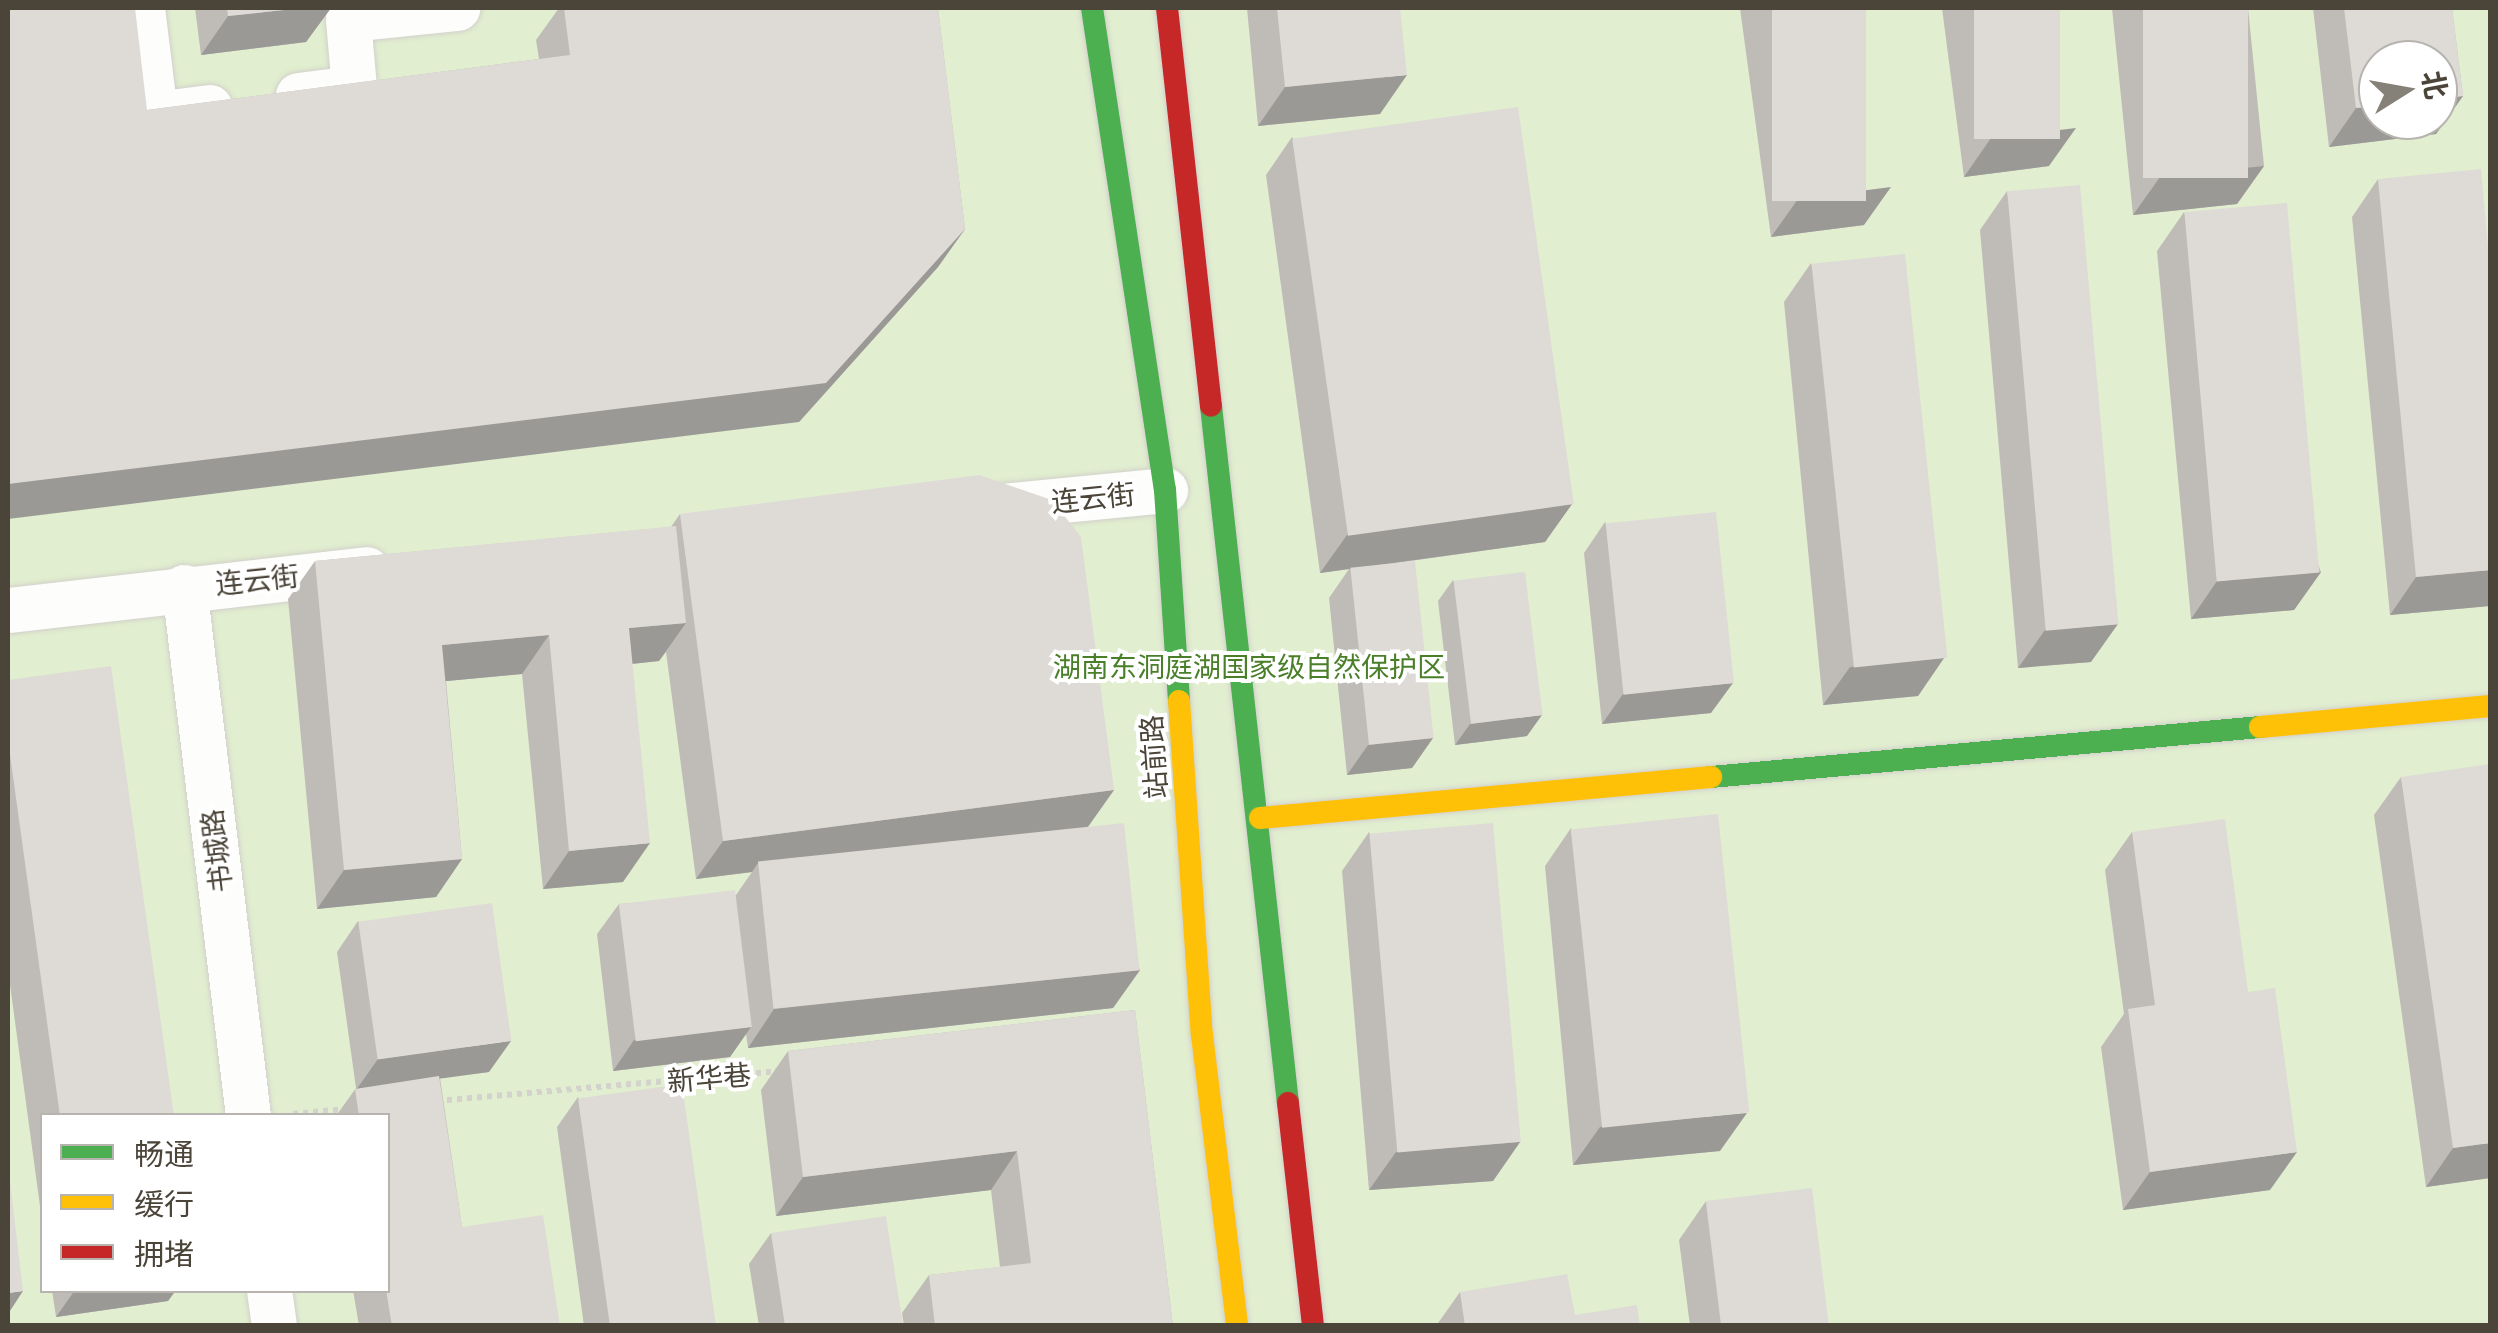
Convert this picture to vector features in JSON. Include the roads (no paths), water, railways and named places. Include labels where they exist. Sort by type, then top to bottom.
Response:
[{"type":"main road","name":"站前路","points":[[1092,8],[1165,490],[1202,1036],[1237,1326]]},
{"type":"main road","points":[[1167,8],[1260,818],[1313,1326]]},
{"type":"main road","points":[[1260,818],[2490,706]]},
{"type":"street","points":[[142,8],[155,114],[354,88],[348,19],[458,8]]},
{"type":"street","name":"连云街","points":[[949,511],[1165,490]]},
{"type":"street","name":"连云街","points":[[8,610],[184,587],[419,564]]},
{"type":"street","name":"书城路","points":[[184,587],[248,1113]]},
{"type":"street","points":[[269,1293],[274,1326]]},
{"type":"park label","name":"湖南东洞庭湖国家级自然保护区","points":[[1249,666]]}]
